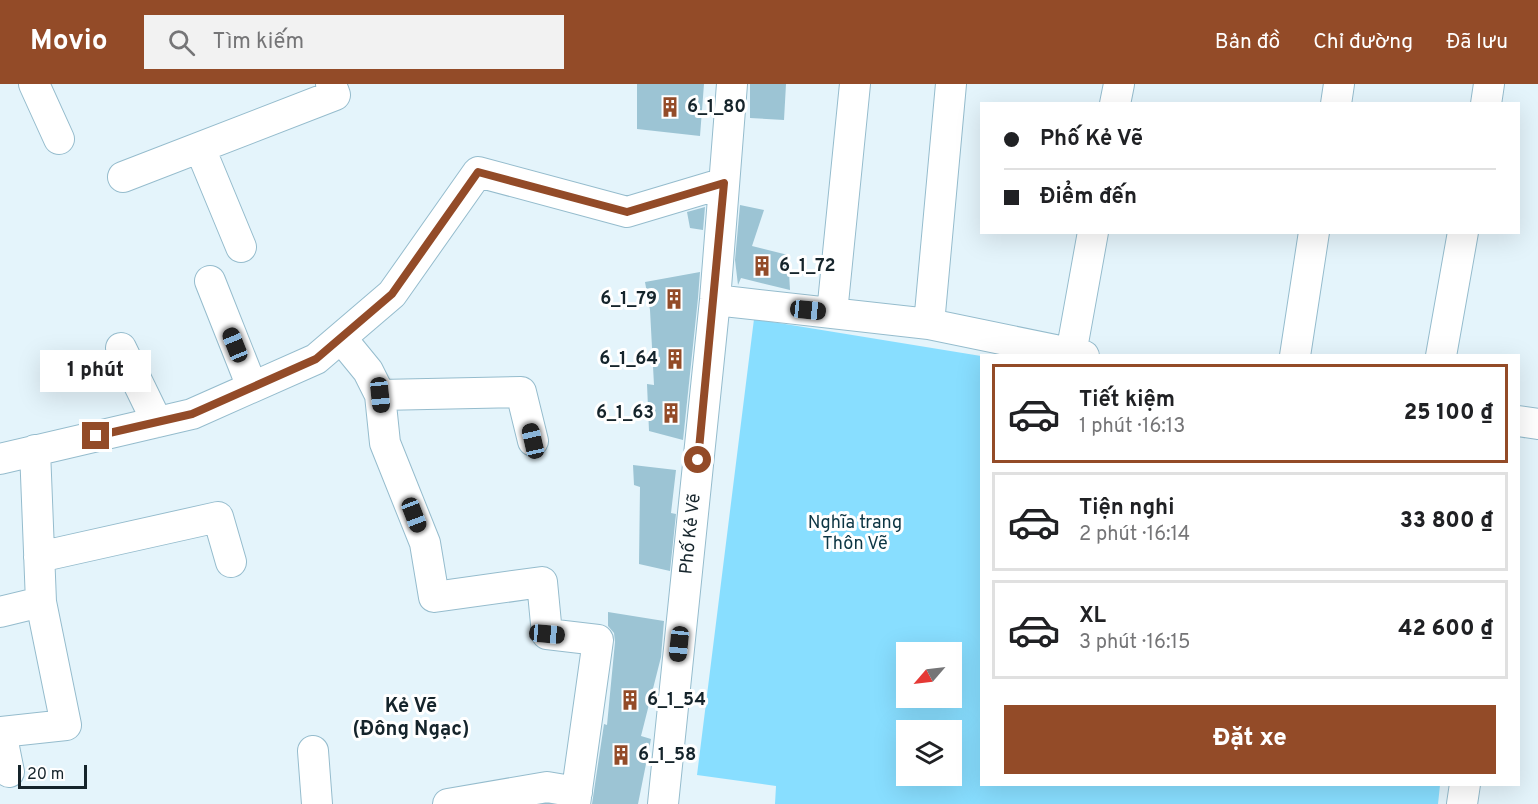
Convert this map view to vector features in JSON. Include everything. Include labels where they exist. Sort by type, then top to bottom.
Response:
[{"type":"street","points":[[33,84],[59,139]]},
{"type":"street","name":"Phố Kẻ Vẽ","points":[[663,804],[715,300],[732,84]]},
{"type":"street","points":[[831,313],[855,84]]},
{"type":"street","points":[[1115,102],[1119,84]]},
{"type":"street","points":[[1336,102],[1339,84]]},
{"type":"street","points":[[1486,102],[1489,84]]},
{"type":"street","points":[[929,324],[943,85]]},
{"type":"street","points":[[123,177],[200,148],[333,90]]},
{"type":"street","points":[[200,148],[241,247]]},
{"type":"street","points":[[0,459],[192,414],[316,359],[392,294],[478,172],[627,212],[724,183]]},
{"type":"street","points":[[1078,354],[1092,234]]},
{"type":"street","points":[[1295,354],[1314,234]]},
{"type":"street","points":[[1441,354],[1463,234]]},
{"type":"street","points":[[210,281],[252,387]]},
{"type":"street","points":[[715,300],[929,324],[1073,354]]},
{"type":"street","points":[[341,338],[368,371],[380,395],[385,443],[425,543],[434,597],[542,582],[547,634],[598,640],[576,798],[547,787],[447,804]]},
{"type":"street","points":[[121,348],[157,422]]},
{"type":"street","points":[[380,395],[521,392],[533,441]]},
{"type":"street","points":[[1520,422],[1538,424]]},
{"type":"street","points":[[9,772],[1,732],[66,725],[41,602],[35,450]]},
{"type":"street","points":[[39,557],[218,517],[231,562]]},
{"type":"street","points":[[0,612],[41,602]]},
{"type":"street","points":[[313,751],[317,804]]},
{"type":"street","points":[[1462,804],[1465,786]]},
{"type":"green space","name":"Nghĩa trang Thôn Vẽ","points":[[754,319],[980,356],[980,786],[1440,786],[1438,804],[775,804],[776,786],[697,775]]},
{"type":"building","name":"6_1_80","points":[[637,84],[704,84],[700,136],[637,129]]},
{"type":"building","points":[[750,84],[786,84],[784,120],[750,118]]},
{"type":"building","name":"6_1_72","points":[[740,205],[764,210],[752,246],[788,255],[790,290],[741,278],[738,285],[735,260]]},
{"type":"building","points":[[705,207],[703,230],[690,228],[687,212]]},
{"type":"building","points":[[700,272],[683,440],[649,431],[647,384],[654,385],[650,310],[645,282]]},
{"type":"building","points":[[633,465],[676,470],[671,513],[676,514],[670,571],[639,564],[640,487],[634,485]]},
{"type":"building","points":[[608,612],[664,621],[661,657],[641,736],[651,739],[638,804],[592,804],[604,724],[607,725],[615,642],[614,633],[608,626]]},
{"type":"place","name":"6_1_80","points":[[670,107]]},
{"type":"place","name":"6_1_72","points":[[762,266]]},
{"type":"place","name":"6_1_79","points":[[674,299]]},
{"type":"place","name":"6_1_64","points":[[675,359]]},
{"type":"place","name":"6_1_63","points":[[671,413]]},
{"type":"place","name":"6_1_54","points":[[630,700]]},
{"type":"place","name":"6_1_58","points":[[621,755]]},
{"type":"district","name":"Kẻ Vẽ (Đông Ngạc)","points":[[411,718]]},
{"type":"route","points":[[96,436],[192,414],[316,359],[392,294],[478,172],[627,212],[724,183],[715,300],[698,460]]}]
